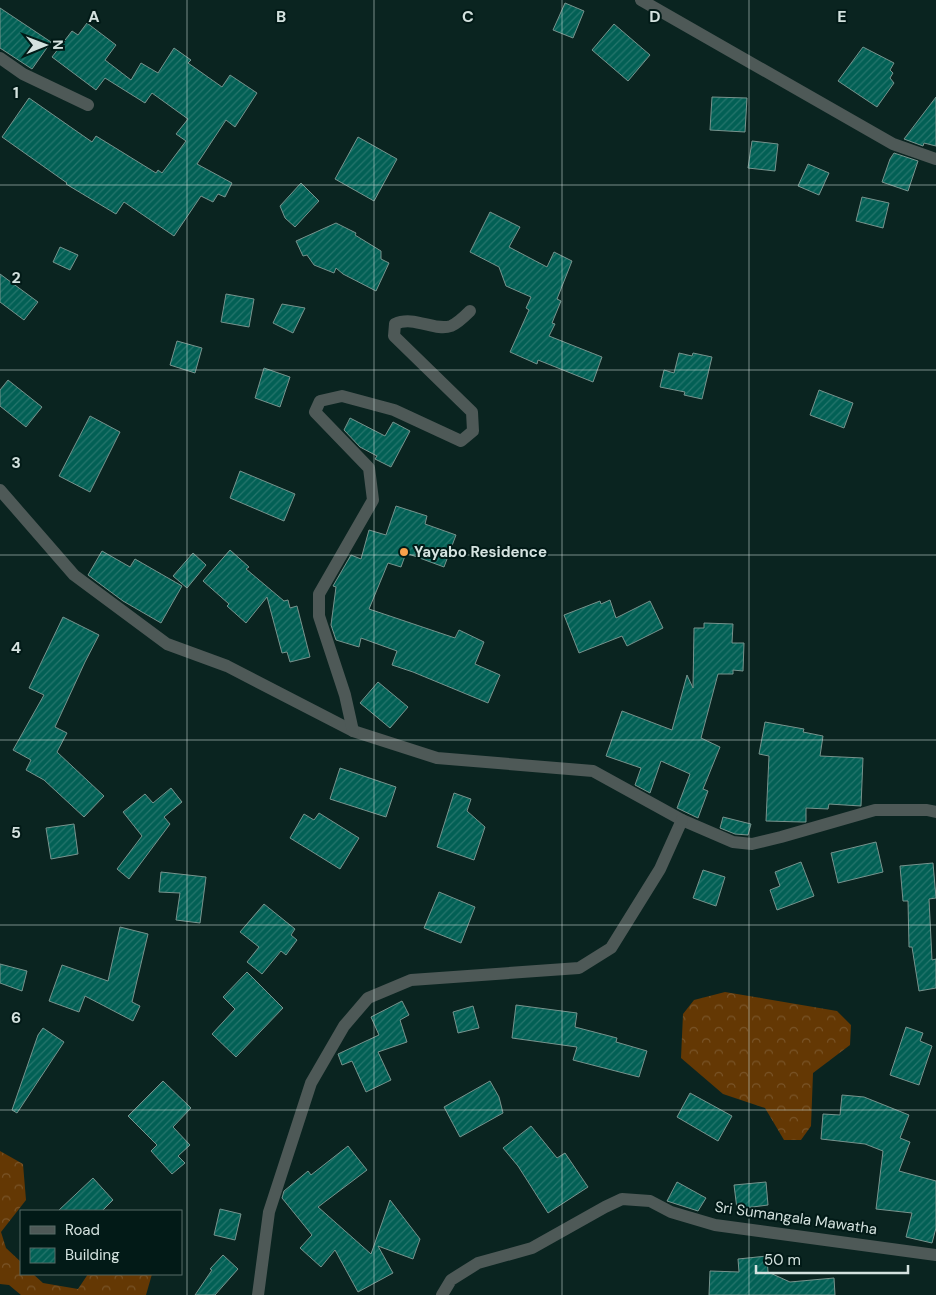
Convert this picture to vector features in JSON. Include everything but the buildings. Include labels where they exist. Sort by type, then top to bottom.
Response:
[{"type":"street","points":[[641,0],[893,144],[936,159]]},
{"type":"street","points":[[0,58],[22,74],[88,105]]},
{"type":"street","points":[[352,731],[345,695],[319,616],[319,594],[373,500],[369,468],[315,412],[320,401],[342,396],[394,410],[461,441],[473,431],[472,412],[394,336],[395,324],[404,320],[448,328],[457,323],[470,311]]},
{"type":"street","points":[[0,490],[74,575],[167,644],[227,666],[352,731],[437,758],[592,771],[682,820],[732,842],[752,844],[875,810],[927,810],[936,812]]},
{"type":"street","points":[[258,1295],[268,1212],[311,1083],[344,1026],[368,998],[411,980],[578,968],[611,948],[660,869],[682,820]]},
{"type":"street","name":"Sri Sumangala Mawatha","points":[[442,1295],[450,1280],[478,1263],[532,1248],[604,1207],[622,1199],[650,1201],[672,1212],[715,1225],[936,1255]]},
{"type":"green space","points":[[725,992],[837,1011],[851,1025],[850,1045],[813,1073],[811,1126],[801,1140],[784,1140],[765,1108],[723,1094],[681,1058],[683,1014],[694,1000]]},
{"type":"green space","points":[[0,1151],[23,1164],[26,1200],[1,1232],[6,1248],[20,1261],[20,1275],[34,1275],[43,1283],[78,1289],[87,1275],[152,1275],[146,1295],[21,1295],[9,1285],[0,1284]]},
{"type":"place","name":"Yayabo Residence","points":[[404,552]]}]
